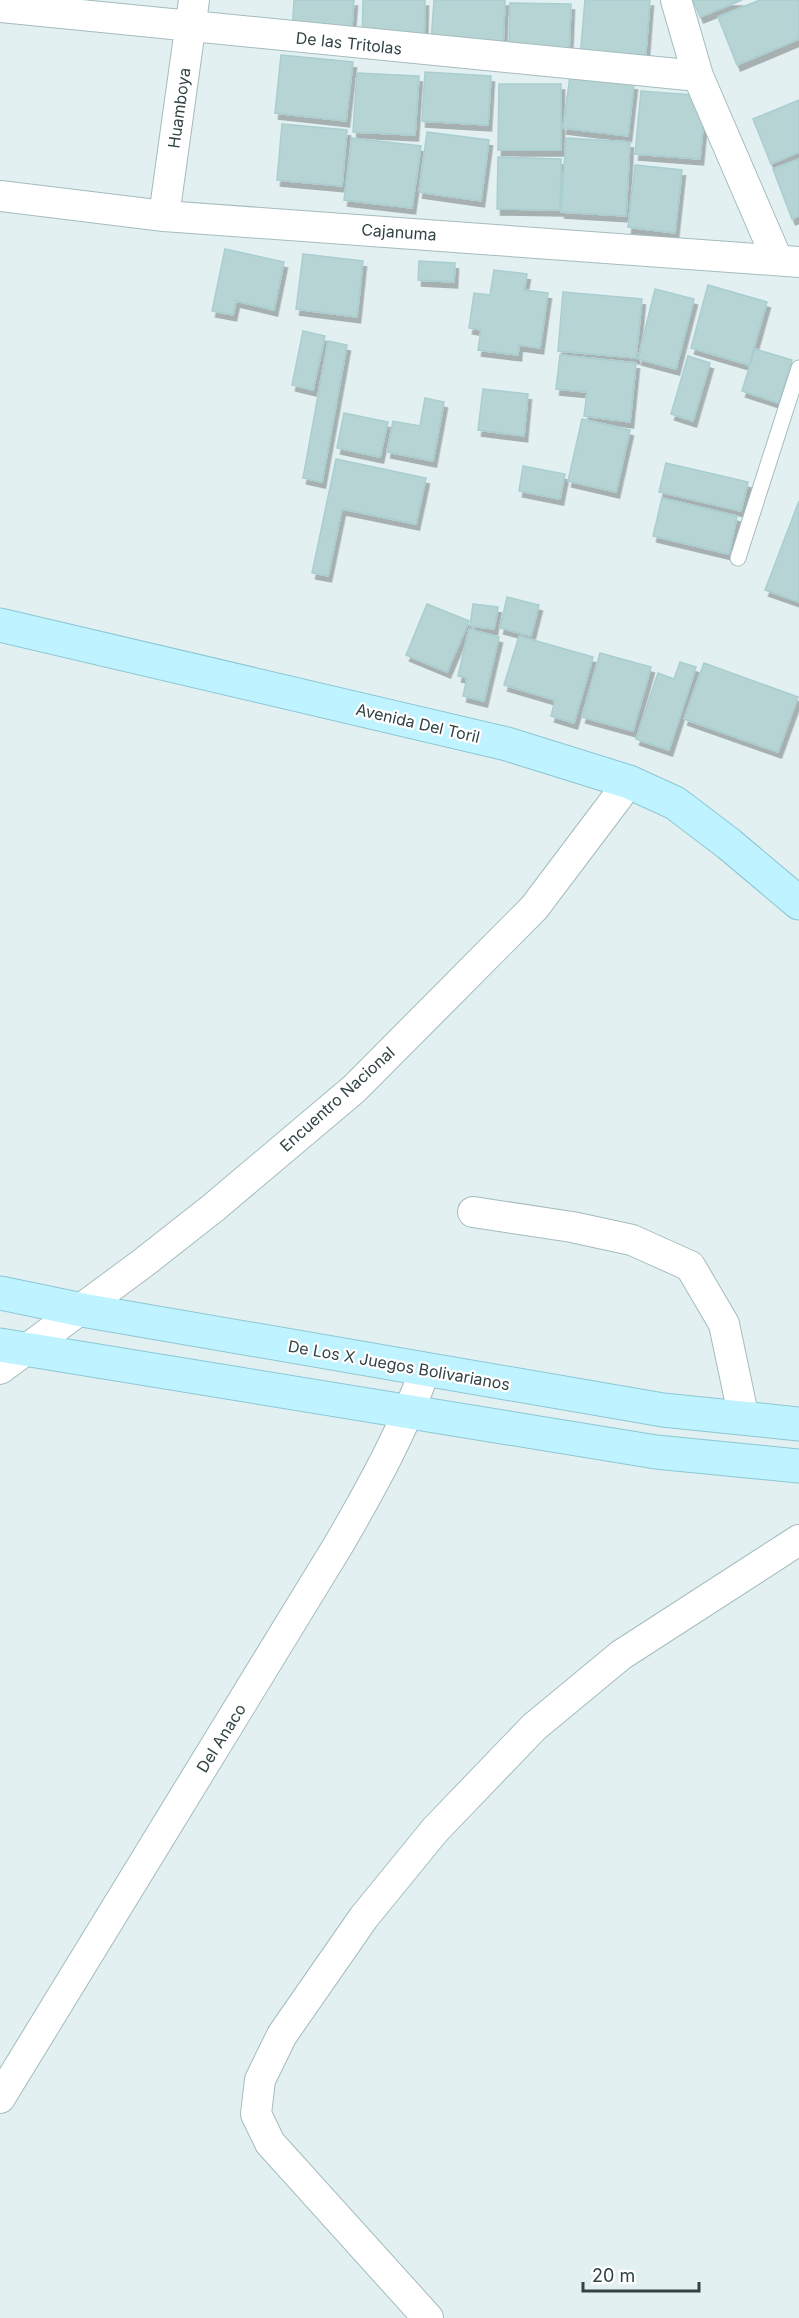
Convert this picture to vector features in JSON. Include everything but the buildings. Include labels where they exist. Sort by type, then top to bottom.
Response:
[{"type":"street","points":[[676,0],[698,76],[788,260]]},
{"type":"street","name":"De las Tritolas","points":[[0,7],[192,14],[698,76]]},
{"type":"street","name":"Huamboya","points":[[164,216],[192,14]]},
{"type":"street","name":"Cajanuma","points":[[0,196],[164,216],[788,260]]},
{"type":"street","name":"Avenida Del Toril","points":[[0,626],[507,744],[629,782],[675,803],[729,844],[799,903]]},
{"type":"street","name":"Encuentro Nacional","points":[[8,1355],[82,1310],[213,1208],[354,1089],[534,908],[629,782]]},
{"type":"street","points":[[474,1212],[572,1227],[632,1240],[690,1266],[724,1324],[744,1419]]},
{"type":"street","name":"De Los X Juegos Bolivarianos","points":[[0,1293],[82,1310],[663,1410],[799,1424]]},
{"type":"street","points":[[8,1355],[409,1413],[656,1452],[799,1466]]},
{"type":"street","name":"Del Anaco","points":[[0,2098],[328,1562],[377,1478],[409,1413],[425,1370]]},
{"type":"street","points":[[428,2318],[270,2143],[256,2114],[260,2080],[282,2035],[364,1917],[435,1830],[534,1727],[621,1654],[799,1540]]},
{"type":"lane","points":[[738,558],[799,368]]}]
